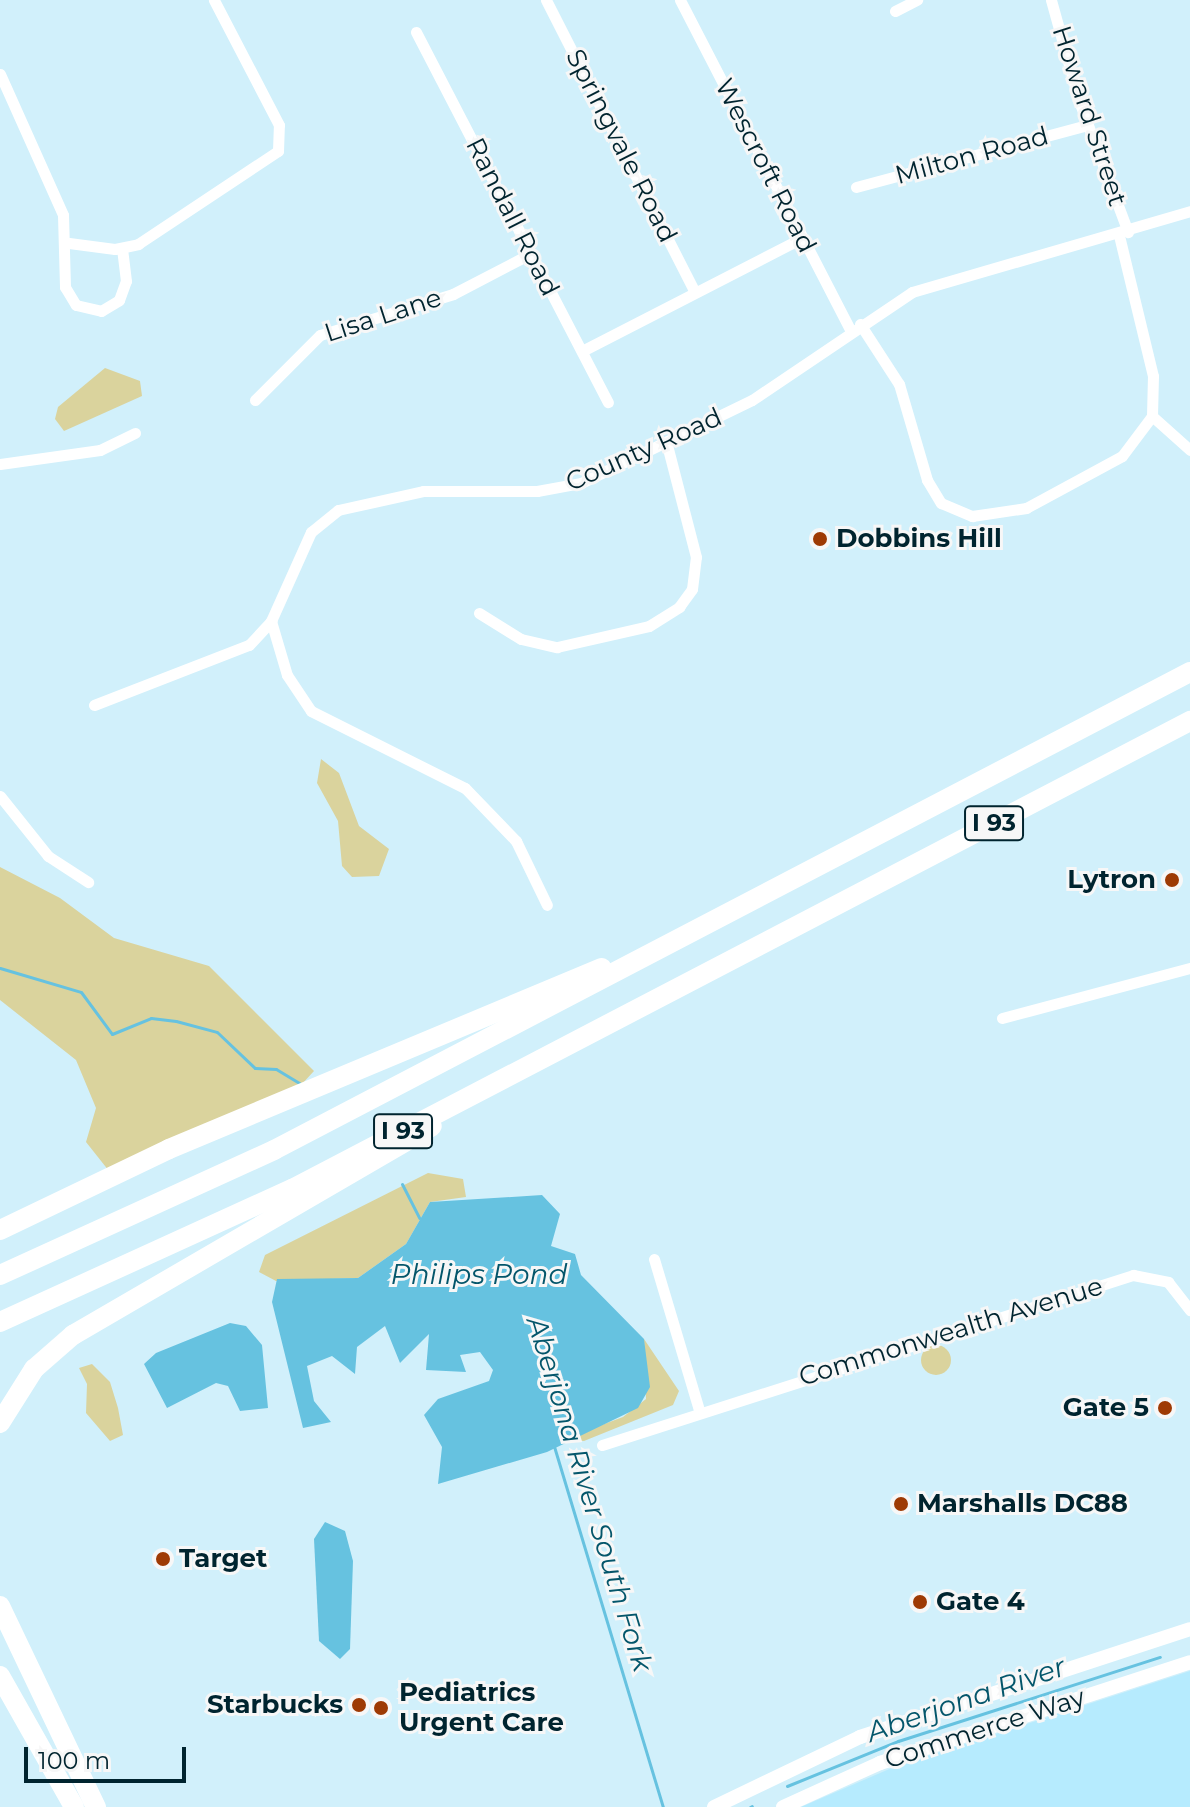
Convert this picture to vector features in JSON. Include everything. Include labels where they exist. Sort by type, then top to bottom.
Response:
[{"type":"highway","name":"I 93","points":[[0,1275],[215,1179],[1190,672]]},
{"type":"highway","name":"I 93","points":[[0,1322],[222,1224],[1190,721]]},
{"type":"highway","points":[[0,1230],[331,1079],[566,980],[659,949]]},
{"type":"highway","points":[[0,1423],[26,1379],[73,1335],[404,1148],[476,1093]]},
{"type":"highway","points":[[0,1593],[16,1638]]},
{"type":"highway","points":[[0,1606],[96,1807]]},
{"type":"highway","points":[[0,1676],[74,1807]]},
{"type":"highway","points":[[0,1687],[14,1703]]},
{"type":"street","points":[[69,243],[122,249],[280,148],[279,125],[214,0]]},
{"type":"street","name":"Springvale Road","points":[[546,0],[695,292]]},
{"type":"street","name":"Wescroft Road","points":[[680,0],[802,238],[855,328],[899,384],[933,493],[961,514],[1001,515],[1069,489],[1133,446],[1152,416]]},
{"type":"street","points":[[895,11],[917,0]]},
{"type":"street","name":"Howard Street","points":[[1051,0],[1087,125],[1123,233],[1153,376],[1152,416]]},
{"type":"street","name":"Randall Road","points":[[416,32],[608,402]]},
{"type":"street","points":[[0,74],[49,180],[69,243],[67,292],[94,311],[123,294],[122,249]]},
{"type":"street","name":"Milton Road","points":[[856,187],[1087,125]]},
{"type":"street","name":"County Road","points":[[94,705],[239,651],[271,621],[311,532],[338,510],[423,491],[565,487],[667,445],[760,395],[855,328],[927,287],[1123,233],[1190,211]]},
{"type":"street","points":[[582,351],[802,238]]},
{"type":"street","name":"Lisa Lane","points":[[255,400],[320,335],[453,294],[530,254]]},
{"type":"street","points":[[1152,416],[1190,450]]},
{"type":"street","points":[[0,464],[100,450],[135,433]]},
{"type":"street","points":[[479,613],[509,634],[557,647],[649,626],[679,607],[692,589],[696,557],[667,445]]},
{"type":"street","points":[[271,621],[287,675],[311,711],[465,788],[516,841],[547,905]]},
{"type":"street","points":[[0,796],[48,856],[88,882]]},
{"type":"street","points":[[1002,1018],[1190,968]]},
{"type":"street","points":[[654,1259],[699,1410]]},
{"type":"street","name":"Commonwealth Avenue","points":[[602,1445],[699,1410],[1133,1275],[1168,1282],[1190,1310]]},
{"type":"street","name":"Commerce Way","points":[[714,1807],[860,1737],[1190,1629]]},
{"type":"street","name":"Commerce Way","points":[[783,1807],[880,1763],[1190,1662]]},
{"type":"shaded area","points":[[105,368],[140,381],[142,396],[64,431],[55,419],[58,407]]},
{"type":"shaded area","points":[[321,759],[339,773],[359,826],[389,849],[379,876],[352,877],[342,866],[338,821],[317,783]]},
{"type":"shaded area","points":[[0,867],[60,898],[114,938],[209,966],[314,1071],[302,1084],[109,1171],[86,1142],[96,1108],[76,1060],[0,1000]]},
{"type":"shaded area","points":[[428,1173],[463,1179],[466,1197],[430,1202],[406,1244],[358,1278],[276,1281],[259,1272],[265,1255]]},
{"type":"shaded area","points":[[644,1339],[679,1391],[673,1405],[584,1441],[564,1439],[623,1417],[646,1399]]},
{"type":"shaded area","points":[[936,1345],[946,1350],[951,1360],[946,1370],[936,1375],[926,1370],[921,1360],[926,1350]]},
{"type":"shaded area","points":[[92,1364],[110,1382],[118,1408],[123,1435],[110,1441],[86,1413],[87,1384],[79,1368]]},
{"type":"shaded area","points":[[1190,1671],[1190,1807],[801,1807],[894,1767]]},
{"type":"water","name":"Philips Pond","points":[[542,1195],[560,1214],[551,1246],[575,1254],[581,1275],[644,1339],[650,1387],[638,1408],[547,1452],[438,1484],[442,1447],[424,1415],[438,1399],[489,1381],[493,1370],[480,1352],[460,1355],[466,1372],[426,1370],[429,1334],[400,1363],[385,1326],[357,1347],[355,1374],[332,1356],[307,1366],[314,1401],[331,1422],[303,1428],[272,1302],[277,1279],[358,1278],[406,1244],[430,1202]]},
{"type":"water","points":[[230,1323],[246,1326],[262,1345],[268,1408],[240,1411],[228,1386],[216,1383],[167,1408],[144,1364],[156,1353]]},
{"type":"water","points":[[325,1522],[345,1531],[353,1561],[350,1649],[340,1659],[319,1641],[314,1539]]},
{"type":"waterway","name":"Aberjona River South Fork","points":[[0,968],[81,992],[112,1034],[151,1018],[176,1021],[217,1032],[255,1068],[276,1069],[301,1084]]},
{"type":"waterway","name":"Aberjona River South Fork","points":[[402,1184],[419,1218]]},
{"type":"waterway","name":"Aberjona River South Fork","points":[[553,1443],[663,1807]]},
{"type":"waterway","name":"Aberjona River","points":[[787,1786],[898,1741],[1160,1657]]},
{"type":"place","name":"Dobbins Hill","points":[[820,539]]},
{"type":"place","name":"Lytron","points":[[1172,880]]},
{"type":"place","name":"Gate 5","points":[[1165,1408]]},
{"type":"place","name":"Marshalls DC88","points":[[901,1504]]},
{"type":"place","name":"Target","points":[[163,1559]]},
{"type":"place","name":"Gate 4","points":[[920,1602]]},
{"type":"place","name":"Starbucks","points":[[359,1705]]},
{"type":"place","name":"Pediatrics Urgent Care","points":[[381,1708]]}]
